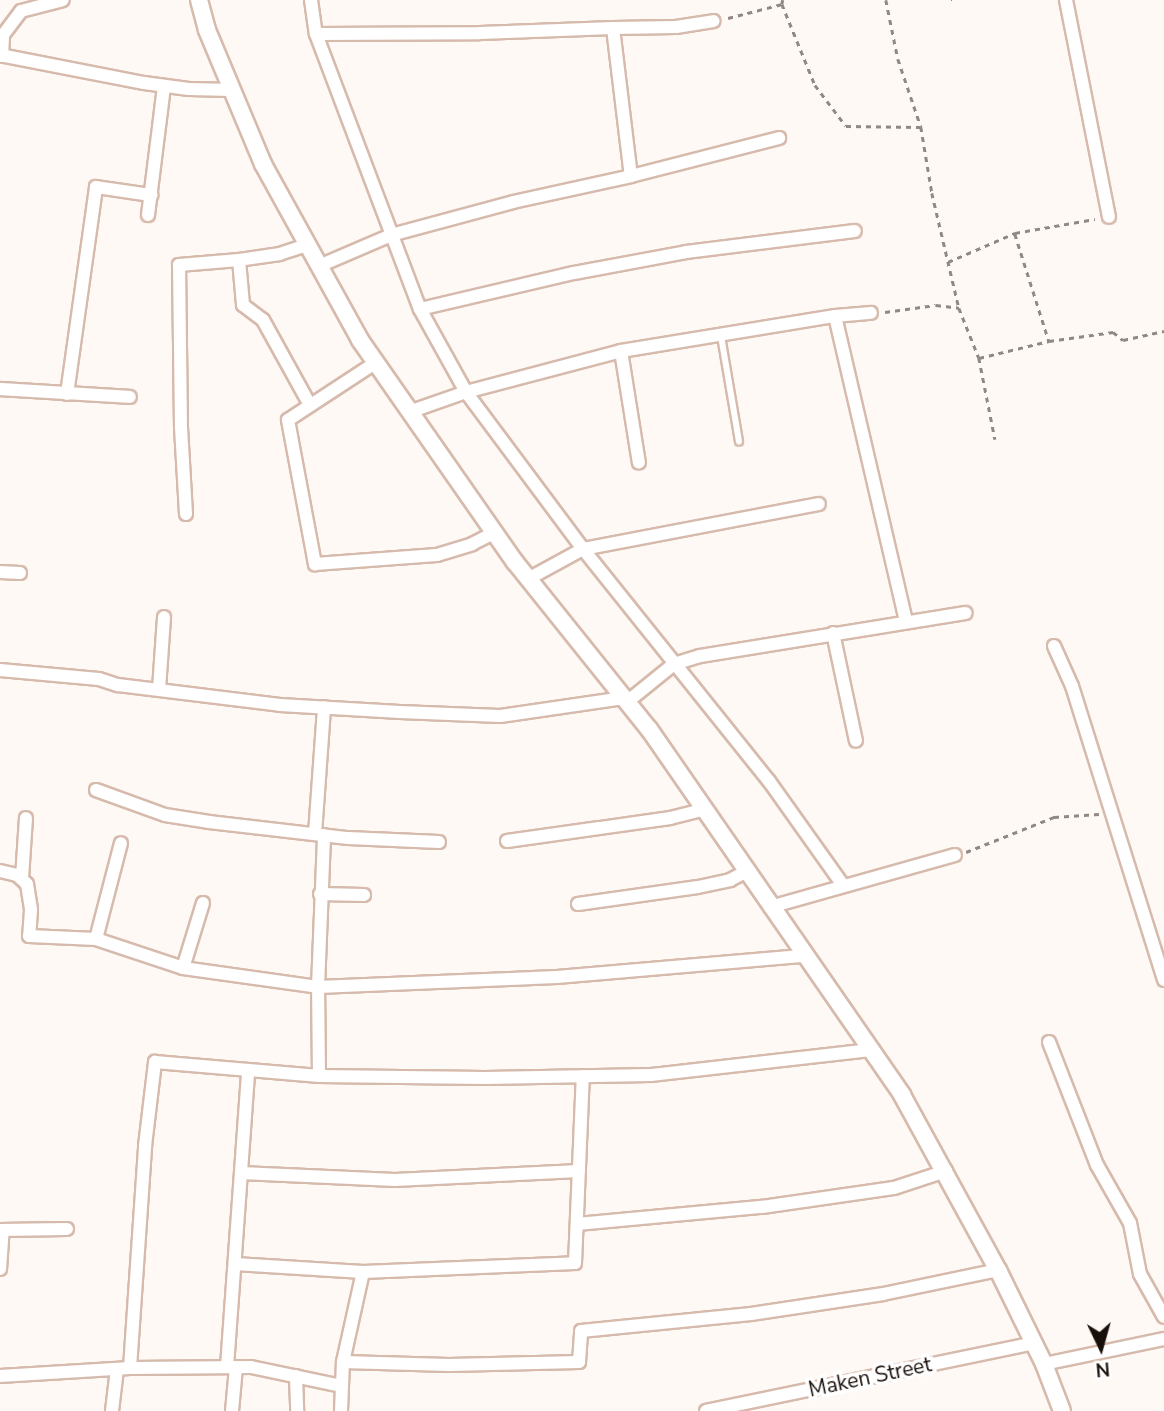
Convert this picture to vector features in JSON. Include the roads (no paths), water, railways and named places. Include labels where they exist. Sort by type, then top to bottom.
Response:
[{"type":"street","points":[[63,0],[21,11],[3,35],[1,56],[164,86],[232,90]]},
{"type":"street","points":[[199,0],[207,30],[263,164],[375,363],[528,579],[626,700],[705,809],[902,1095],[998,1270],[1044,1364],[1062,1411]]},
{"type":"street","points":[[311,0],[317,34],[420,309],[466,392],[583,549],[769,781],[843,885]]},
{"type":"street","points":[[1066,0],[1109,216]]},
{"type":"street","points":[[317,34],[480,33],[676,27],[714,21]]},
{"type":"street","points":[[613,28],[631,176]]},
{"type":"street","points":[[148,215],[164,86]]},
{"type":"street","points":[[319,266],[391,235],[513,202],[631,176],[779,138]]},
{"type":"street","points":[[67,394],[96,187],[150,195]]},
{"type":"street","points":[[420,309],[574,273],[686,252],[855,231]]},
{"type":"street","points":[[186,514],[181,439],[179,265],[280,254],[307,245]]},
{"type":"street","points":[[239,260],[243,305],[263,320],[310,405]]},
{"type":"street","points":[[409,412],[466,392],[621,351],[835,316],[871,313]]},
{"type":"street","points":[[835,316],[906,621]]},
{"type":"street","points":[[621,351],[639,463]]},
{"type":"street","points":[[375,363],[288,420],[315,564],[437,555],[472,544],[494,533]]},
{"type":"street","points":[[0,389],[130,397]]},
{"type":"street","points":[[528,579],[583,549],[819,504]]},
{"type":"street","points":[[0,572],[20,573]]},
{"type":"street","points":[[0,670],[99,679],[118,685],[324,707],[500,716],[626,700],[674,664],[701,656],[966,613]]},
{"type":"street","points":[[159,690],[164,617]]},
{"type":"street","points":[[832,634],[856,741]]},
{"type":"street","points":[[1054,646],[1072,686],[1164,980]]},
{"type":"street","points":[[319,1076],[320,834],[324,707]]},
{"type":"street","points":[[96,790],[165,815],[408,843],[439,842]]},
{"type":"street","points":[[507,841],[670,818],[705,809]]},
{"type":"street","points":[[22,878],[26,818]]},
{"type":"street","points":[[96,939],[121,843]]},
{"type":"street","points":[[771,907],[955,855]]},
{"type":"street","points":[[0,871],[12,872],[22,878],[29,891],[29,936],[96,939],[183,968],[318,987],[557,977],[804,956]]},
{"type":"street","points":[[578,904],[698,887],[730,880],[747,871]]},
{"type":"street","points":[[320,894],[364,895]]},
{"type":"street","points":[[183,968],[203,903]]},
{"type":"street","points":[[1049,1042],[1097,1165],[1130,1223],[1140,1274],[1164,1317]]},
{"type":"street","points":[[112,1411],[124,1369],[155,1062],[319,1076],[583,1076],[651,1074],[871,1050]]},
{"type":"street","points":[[232,1411],[235,1264],[248,1072]]},
{"type":"street","points":[[235,1264],[363,1272],[575,1263],[583,1076]]},
{"type":"street","points":[[242,1173],[395,1180],[579,1171]]},
{"type":"street","points":[[577,1224],[762,1207],[894,1188],[946,1171]]},
{"type":"street","points":[[0,1269],[1,1230],[67,1229]]},
{"type":"street","points":[[344,1362],[449,1365],[579,1362],[581,1331],[764,1312],[883,1294],[998,1270]]},
{"type":"street","points":[[341,1411],[344,1362],[363,1272]]},
{"type":"street","points":[[1044,1364],[1164,1339]]},
{"type":"street","name":"Maken Street","points":[[706,1411],[1034,1343]]},
{"type":"street","points":[[0,1376],[124,1369],[232,1367],[296,1376],[341,1386]]},
{"type":"street","points":[[296,1376],[297,1411]]},
{"type":"lane","points":[[720,334],[739,441]]}]
